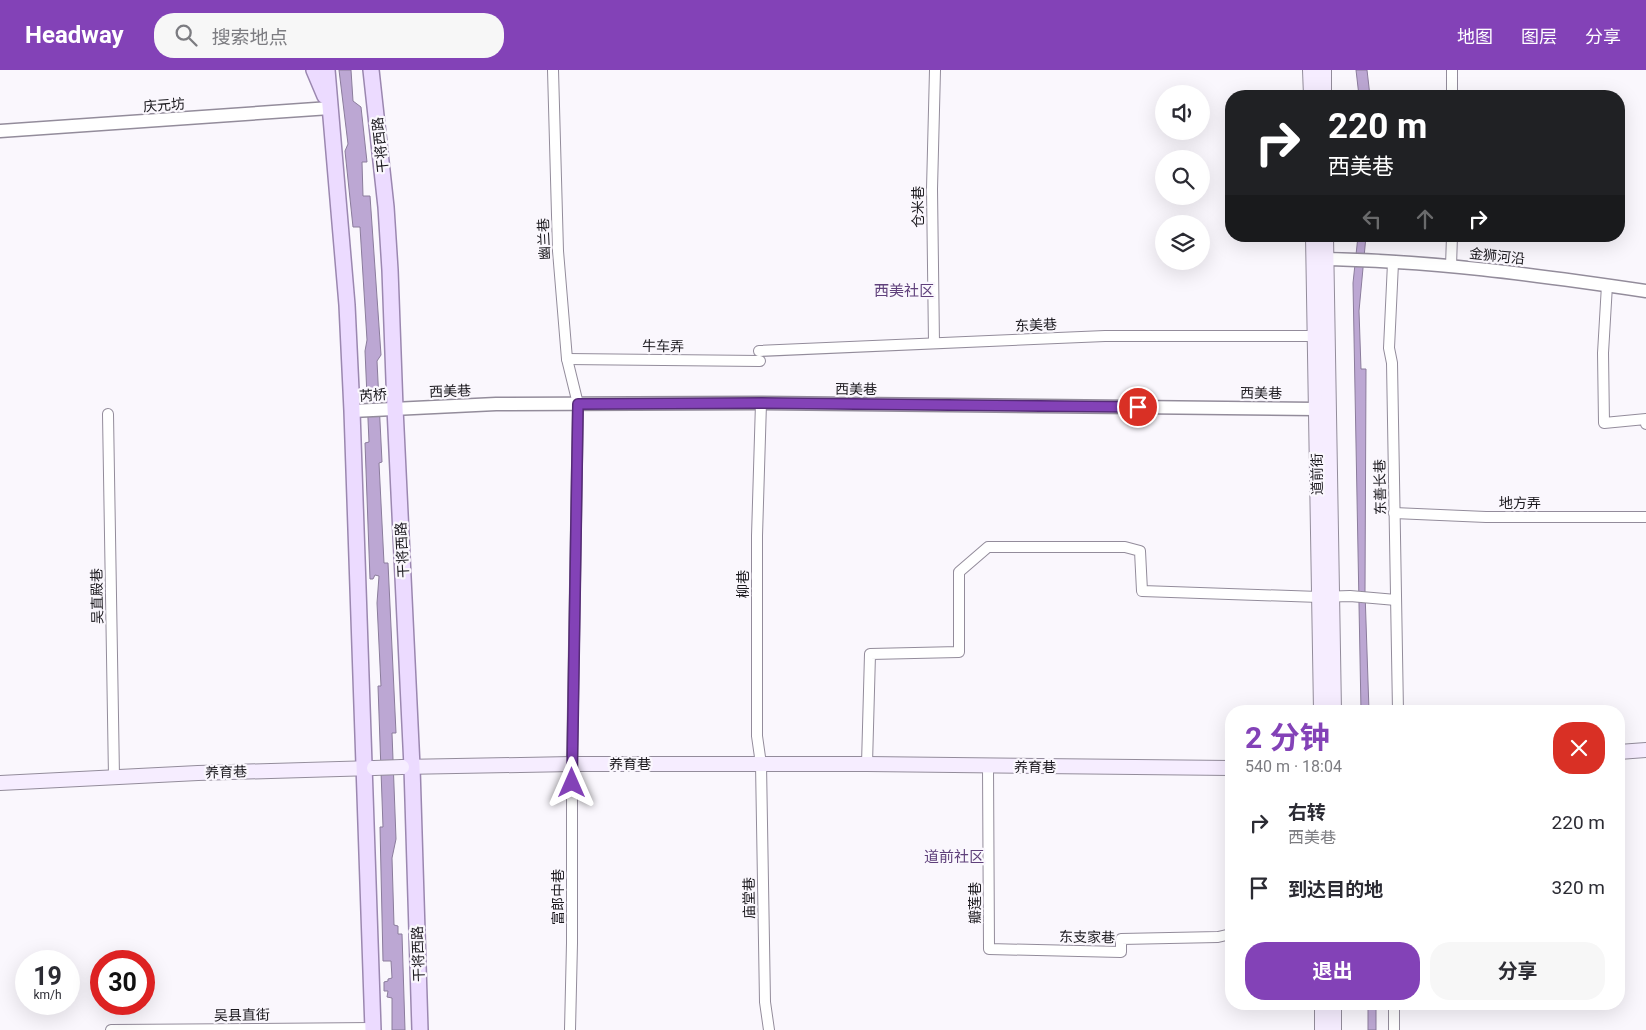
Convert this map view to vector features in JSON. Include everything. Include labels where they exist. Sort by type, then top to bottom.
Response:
[{"type":"main road","points":[[314,70],[330,108]]},
{"type":"main road","points":[[327,70],[357,410],[370,767],[373,1029]]},
{"type":"main road","name":"干将西路","points":[[371,70],[388,225],[389,409],[420,1030]]},
{"type":"main road","points":[[375,96],[380,70]]},
{"type":"main road","points":[[1310,70],[1311,90]]},
{"type":"main road","points":[[1324,70],[1324,90]]},
{"type":"main road","name":"道前街","points":[[1315,242],[1320,259],[1325,597],[1321,705]]},
{"type":"main road","name":"道前街","points":[[1324,242],[1320,259],[1314,336],[1325,597],[1334,705]]},
{"type":"main road","points":[[1625,752],[1646,750]]},
{"type":"main road","name":"养育巷","points":[[0,783],[370,767],[572,764],[867,764],[988,767],[1225,768]]},
{"type":"main road","points":[[1322,1010],[1322,1030]]},
{"type":"main road","points":[[1334,1010],[1334,1030]]},
{"type":"street","name":"幽兰巷","points":[[553,70],[558,252],[567,359],[578,404]]},
{"type":"street","name":"仓米巷","points":[[934,343],[932,189],[935,70]]},
{"type":"street","points":[[1452,70],[1452,90]]},
{"type":"street","name":"庆元坊","points":[[0,131],[330,108]]},
{"type":"street","points":[[1451,266],[1452,242]]},
{"type":"street","name":"金狮河沿","points":[[1320,259],[1451,266],[1514,272],[1646,291]]},
{"type":"street","name":"东善长巷","points":[[1393,263],[1389,348],[1392,363],[1398,705]]},
{"type":"street","points":[[1607,285],[1603,353],[1604,423],[1646,419],[1646,424]]},
{"type":"street","name":"东美巷","points":[[760,356],[934,343],[1105,336],[1314,336]]},
{"type":"street","name":"牛车弄","points":[[567,359],[760,356]]},
{"type":"street","name":"西美巷","points":[[389,409],[496,404],[761,403],[1316,409]]},
{"type":"street","name":"柳巷","points":[[761,403],[757,536],[757,736],[761,764]]},
{"type":"street","name":"富郎中巷","points":[[570,1030],[578,404]]},
{"type":"street","name":"芮桥","points":[[357,410],[389,409]]},
{"type":"street","name":"吴直殿巷","points":[[108,414],[114,777]]},
{"type":"street","name":"地方弄","points":[[1394,513],[1486,517],[1646,517]]},
{"type":"street","points":[[867,764],[870,654],[959,652],[959,572],[988,548],[1125,548],[1140,551],[1142,591],[1325,597],[1350,596],[1396,600]]},
{"type":"street","name":"庙堂巷","points":[[761,764],[765,1002],[769,1030]]},
{"type":"street","name":"瓣莲巷","points":[[988,767],[989,949]]},
{"type":"street","name":"东支家巷","points":[[989,949],[1121,952],[1121,939],[1225,935]]},
{"type":"street","points":[[1394,1010],[1394,1030]]},
{"type":"street","name":"吴县直街","points":[[111,1030],[373,1029]]},
{"type":"shaded area","points":[[339,70],[351,70],[353,101],[361,107],[367,162],[362,162],[363,196],[370,196],[381,355],[377,361],[382,462],[379,463],[384,563],[388,563],[396,733],[392,733],[396,839],[392,858],[394,925],[398,926],[398,934],[402,934],[405,1030],[392,1030],[392,998],[387,997],[388,991],[384,991],[384,982],[392,978],[391,961],[383,961],[380,827],[383,827],[378,686],[381,686],[377,603],[379,576],[375,575],[373,579],[370,579],[365,443],[369,442],[365,351],[367,340],[360,227],[353,227],[345,151],[348,144]]},
{"type":"shaded area","points":[[1356,70],[1367,70],[1369,90],[1358,90]]},
{"type":"shaded area","points":[[1357,242],[1365,242],[1359,311],[1361,369],[1366,369],[1365,592],[1369,705],[1361,705],[1353,283]]},
{"type":"shaded area","points":[[1368,1010],[1376,1010],[1376,1030],[1368,1030]]},
{"type":"district","name":"西美社区","points":[[904,291]]},
{"type":"district","name":"道前社区","points":[[954,857]]},
{"type":"route","points":[[572,783],[578,404],[761,403],[1138,407]]}]
